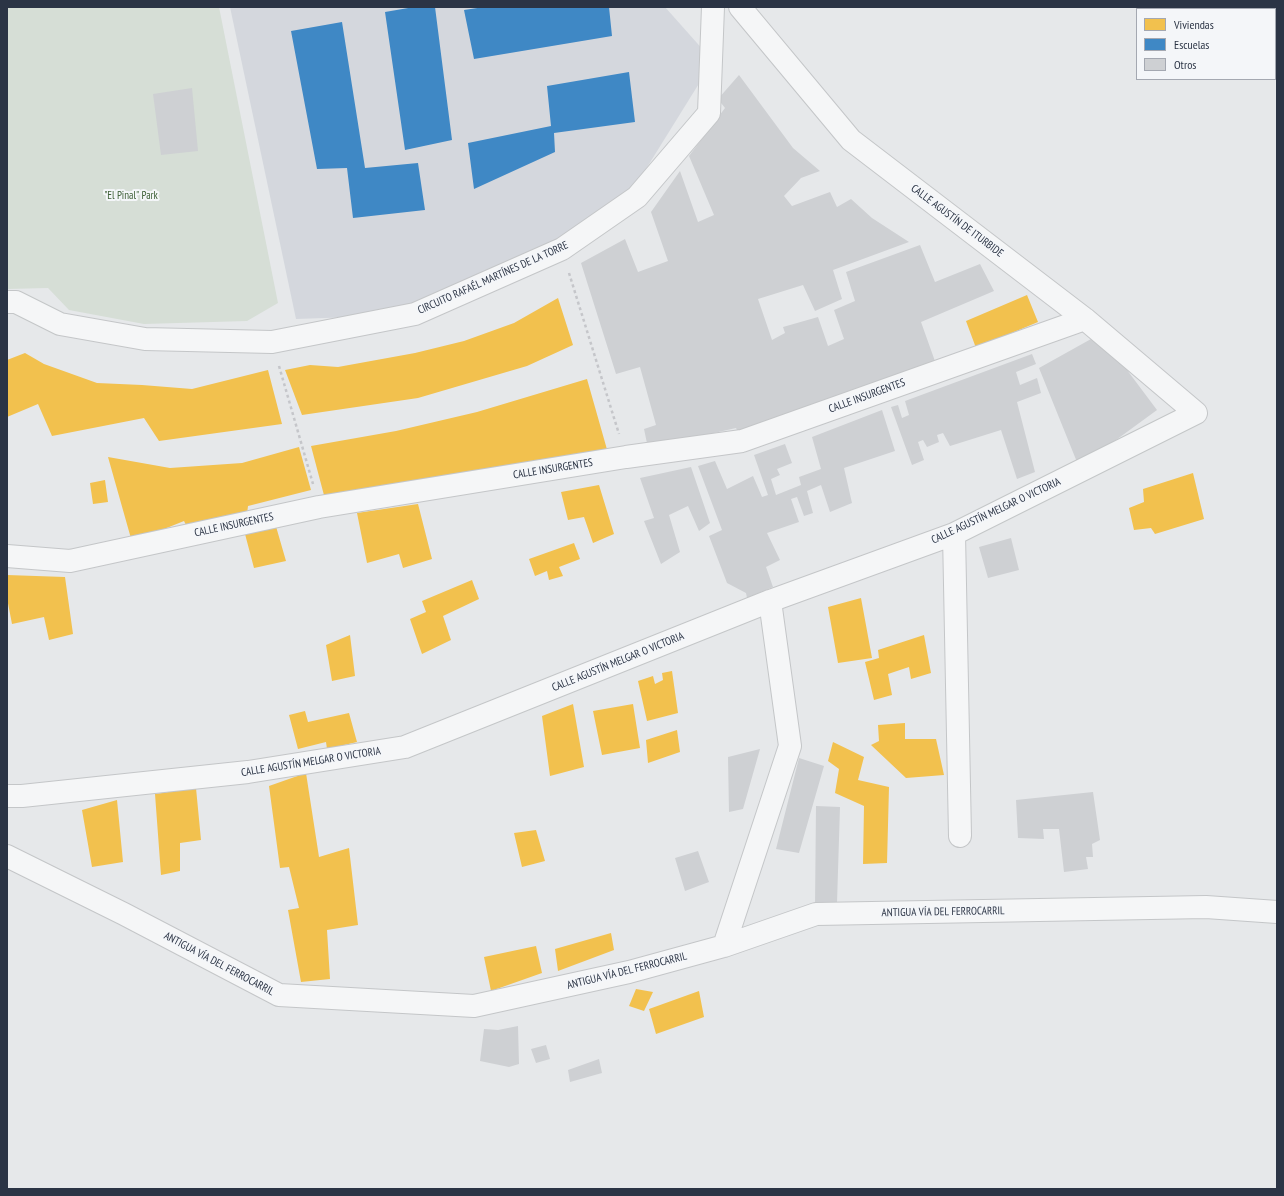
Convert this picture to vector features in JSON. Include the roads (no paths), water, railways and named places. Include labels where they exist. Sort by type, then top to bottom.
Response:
[{"type":"street","name":"CIRCUITO RAFAÉL MARTÍNES DE LA TORRE","points":[[7,302],[16,302],[60,324],[145,339],[272,342],[415,314],[562,249],[637,197],[709,112],[713,7]]},
{"type":"street","name":"CALLE AGUSTÍN DE ITURBIDE","points":[[740,7],[851,140],[1085,319],[1196,413]]},
{"type":"street","name":"CALLE INSURGENTES","points":[[7,556],[70,561],[319,507],[626,457],[742,441],[1085,319]]},
{"type":"street","name":"CALLE AGUSTÍN MELGAR O VICTORIA","points":[[7,796],[22,796],[248,772],[404,747],[770,602],[954,534],[1196,413]]},
{"type":"street","points":[[954,534],[960,836]]},
{"type":"street","points":[[724,946],[790,746],[770,602]]},
{"type":"street","name":"ANTIGUA VÍA DEL FERROCARRIL","points":[[7,856],[124,914],[279,995],[474,1006],[629,972],[724,946],[816,914],[1206,907],[1277,912]]},
{"type":"park label","name":"\"El Pinal\" Park","points":[[131,196]]}]
